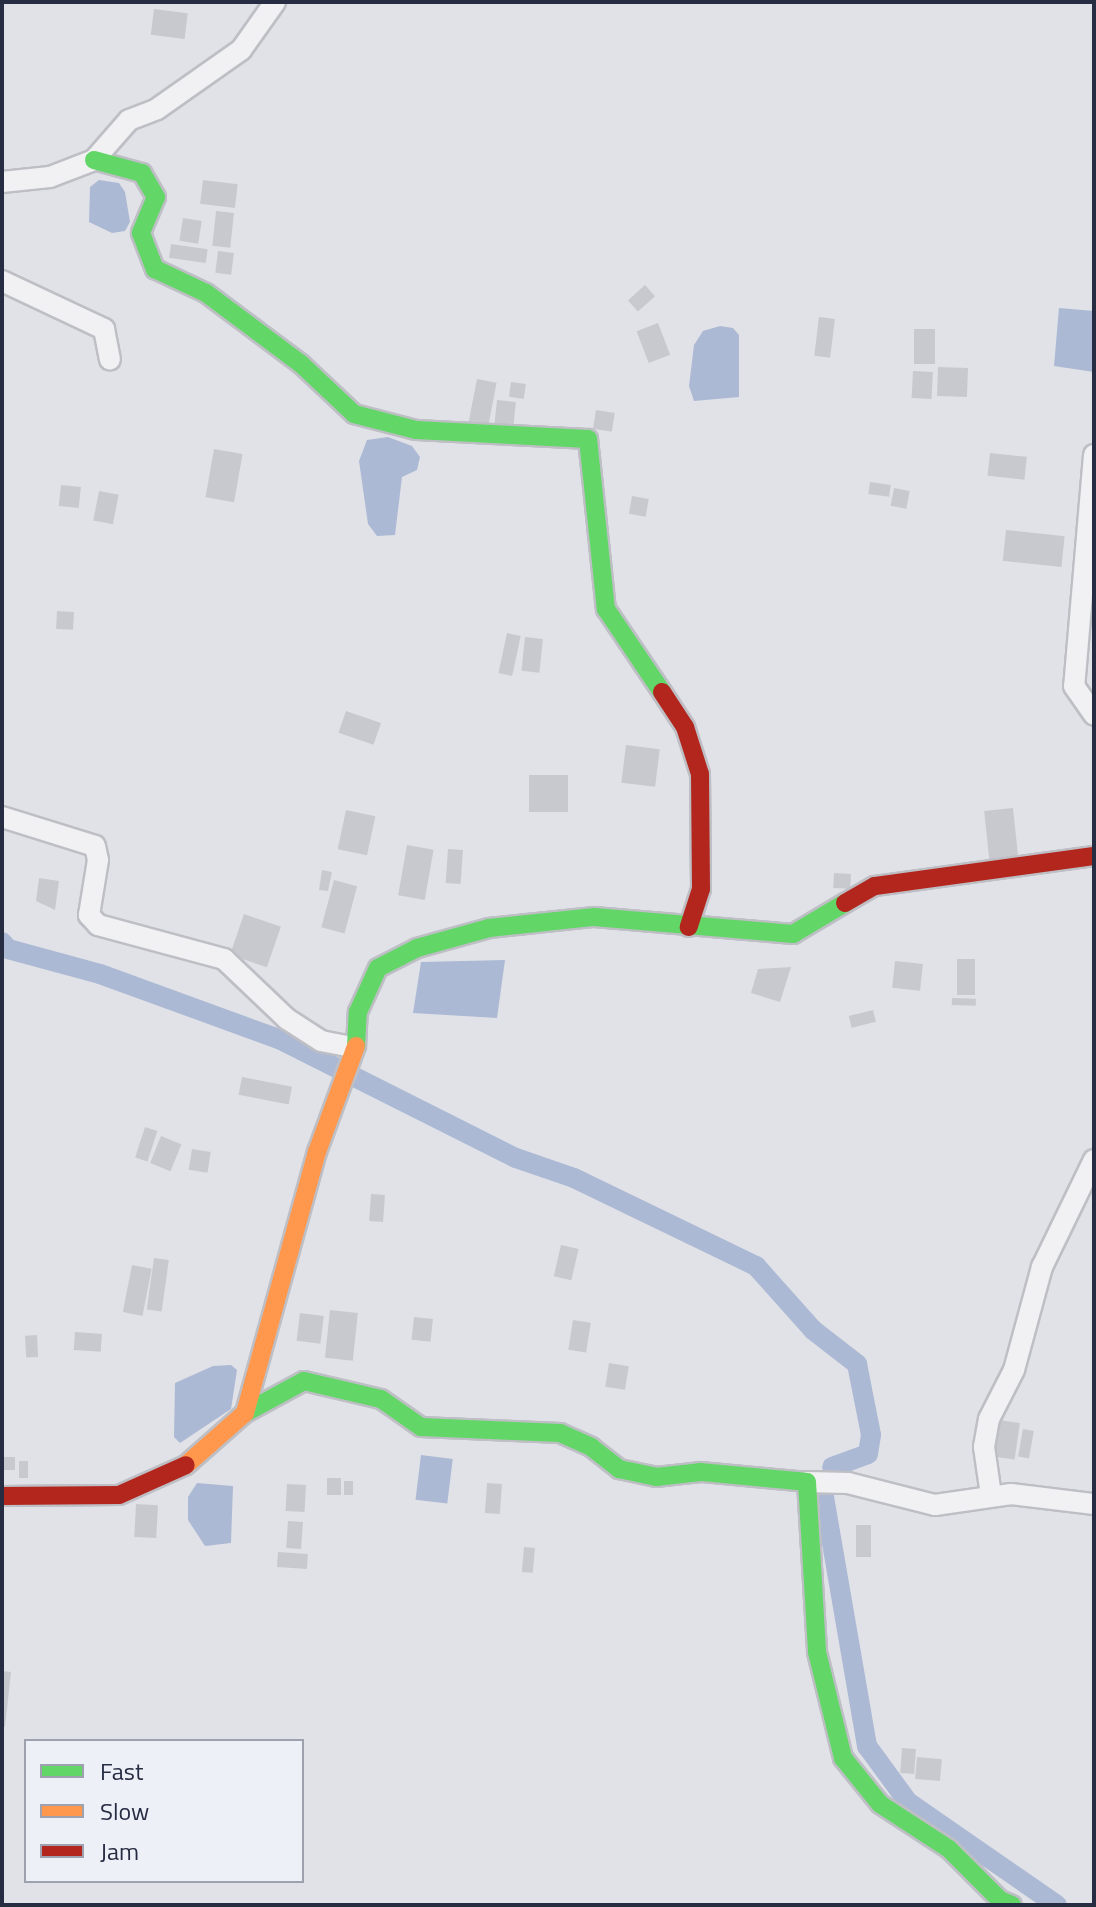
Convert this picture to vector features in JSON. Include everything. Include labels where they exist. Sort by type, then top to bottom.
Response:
[{"type":"street","points":[[2,182],[50,177],[94,160],[129,120],[157,109],[241,50],[275,2]]},
{"type":"street","points":[[94,160],[142,173],[156,197],[141,233],[155,269],[206,293],[301,364],[354,414],[416,430],[588,439],[606,609],[685,727],[700,774],[701,889],[689,927]]},
{"type":"street","points":[[2,281],[104,329],[110,359]]},
{"type":"street","points":[[1094,455],[1074,686],[1094,715]]},
{"type":"street","points":[[2,817],[95,846],[98,860],[89,915],[98,925],[224,959],[287,1019],[321,1041],[353,1047]]},
{"type":"street","points":[[245,1413],[299,1232],[317,1152],[355,1058],[353,1047],[358,1012],[378,968],[417,948],[489,928],[594,917],[793,934],[875,886],[1094,856]]},
{"type":"street","points":[[991,1495],[984,1447],[989,1419],[1014,1370],[1042,1267],[1094,1160]]},
{"type":"street","points":[[2,1496],[119,1495],[147,1486],[177,1473],[245,1413],[304,1381],[381,1399],[421,1427],[560,1433],[591,1447],[619,1469],[656,1477],[701,1472],[848,1483],[935,1505],[991,1495],[1094,1504]]},
{"type":"street","points":[[807,1482],[817,1652],[843,1758],[880,1804],[949,1849],[1000,1900],[1012,1905]]},
{"type":"water","points":[[99,180],[119,183],[125,192],[130,222],[125,231],[112,233],[89,222],[90,187]]},
{"type":"water","points":[[1059,308],[1094,311],[1094,372],[1054,366]]},
{"type":"water","points":[[720,326],[733,328],[739,335],[739,397],[694,401],[689,386],[694,345],[703,331]]},
{"type":"water","points":[[388,437],[412,446],[420,457],[417,470],[402,477],[395,535],[377,536],[368,524],[359,461],[367,440]]},
{"type":"water","points":[[505,960],[497,1018],[413,1013],[421,962]]},
{"type":"water","points":[[231,1365],[237,1370],[231,1409],[180,1443],[174,1437],[175,1383],[213,1366]]},
{"type":"water","points":[[421,1455],[453,1459],[447,1504],[416,1500]]},
{"type":"water","points":[[197,1483],[233,1486],[231,1543],[205,1546],[188,1520],[188,1497]]},
{"type":"building","points":[[154,9],[188,13],[185,39],[151,35]]},
{"type":"building","points":[[203,180],[238,184],[235,208],[200,204]]},
{"type":"building","points":[[216,211],[234,213],[230,248],[212,246]]},
{"type":"building","points":[[183,218],[202,221],[198,244],[179,241]]},
{"type":"building","points":[[171,244],[208,249],[206,263],[169,258]]},
{"type":"building","points":[[218,251],[234,253],[231,275],[215,273]]},
{"type":"building","points":[[645,285],[655,296],[638,312],[628,300]]},
{"type":"building","points":[[819,317],[835,319],[830,358],[814,356]]},
{"type":"building","points":[[658,323],[670,355],[649,363],[637,331]]},
{"type":"building","points":[[914,329],[935,329],[935,364],[914,364]]},
{"type":"building","points":[[938,367],[968,368],[967,397],[937,396]]},
{"type":"building","points":[[913,371],[933,372],[932,399],[912,398]]},
{"type":"building","points":[[477,379],[497,383],[487,431],[468,427]]},
{"type":"building","points":[[511,382],[526,384],[524,399],[509,397]]},
{"type":"building","points":[[497,400],[516,402],[513,429],[494,427]]},
{"type":"building","points":[[596,410],[615,413],[612,432],[593,429]]},
{"type":"building","points":[[214,449],[243,454],[234,502],[205,497]]},
{"type":"building","points":[[990,453],[1027,457],[1024,480],[988,476]]},
{"type":"building","points":[[870,482],[891,485],[889,497],[868,494]]},
{"type":"building","points":[[61,485],[81,487],[79,508],[59,506]]},
{"type":"building","points":[[894,488],[910,491],[906,509],[891,506]]},
{"type":"building","points":[[99,491],[119,495],[113,524],[93,520]]},
{"type":"building","points":[[632,496],[649,499],[646,517],[629,514]]},
{"type":"building","points":[[1006,530],[1065,536],[1061,567],[1003,561]]},
{"type":"building","points":[[57,611],[74,612],[73,630],[56,629]]},
{"type":"building","points":[[507,633],[521,636],[512,676],[498,673]]},
{"type":"building","points":[[525,637],[543,639],[539,673],[521,671]]},
{"type":"building","points":[[346,711],[381,723],[373,745],[339,733]]},
{"type":"building","points":[[626,745],[660,749],[655,787],[621,783]]},
{"type":"building","points":[[529,775],[568,775],[568,812],[529,812]]},
{"type":"building","points":[[1013,808],[1018,858],[989,861],[984,811]]},
{"type":"building","points":[[346,810],[375,816],[367,855],[338,849]]},
{"type":"building","points":[[407,845],[434,850],[425,900],[398,895]]},
{"type":"building","points":[[448,849],[463,850],[461,884],[446,883]]},
{"type":"building","points":[[322,870],[332,872],[328,891],[319,890]]},
{"type":"building","points":[[834,873],[851,874],[850,889],[833,888]]},
{"type":"building","points":[[39,878],[59,881],[55,910],[36,901]]},
{"type":"building","points":[[334,880],[357,886],[345,934],[321,927]]},
{"type":"building","points":[[244,914],[281,927],[267,967],[230,955]]},
{"type":"building","points":[[957,959],[975,959],[975,995],[957,995]]},
{"type":"building","points":[[895,961],[923,964],[920,991],[892,988]]},
{"type":"building","points":[[791,967],[780,1002],[751,993],[758,969]]},
{"type":"building","points":[[952,998],[976,999],[976,1006],[952,1005]]},
{"type":"building","points":[[873,1010],[876,1022],[852,1028],[849,1016]]},
{"type":"building","points":[[242,1077],[292,1087],[289,1104],[239,1095]]},
{"type":"building","points":[[145,1127],[157,1131],[147,1161],[135,1157]]},
{"type":"building","points":[[161,1136],[181,1144],[171,1171],[150,1163]]},
{"type":"building","points":[[192,1149],[211,1152],[207,1173],[189,1170]]},
{"type":"building","points":[[371,1194],[385,1195],[383,1222],[369,1221]]},
{"type":"building","points":[[561,1245],[579,1249],[571,1280],[554,1276]]},
{"type":"building","points":[[154,1258],[169,1260],[162,1312],[147,1309]]},
{"type":"building","points":[[132,1265],[152,1269],[142,1316],[123,1312]]},
{"type":"building","points":[[330,1310],[358,1313],[353,1361],[325,1358]]},
{"type":"building","points":[[300,1313],[324,1316],[320,1344],[297,1341]]},
{"type":"building","points":[[414,1317],[433,1319],[430,1342],[412,1340]]},
{"type":"building","points":[[573,1320],[591,1323],[586,1352],[568,1350]]},
{"type":"building","points":[[75,1332],[102,1334],[101,1352],[74,1350]]},
{"type":"building","points":[[37,1335],[38,1357],[26,1358],[25,1336]]},
{"type":"building","points":[[609,1363],[629,1366],[625,1390],[605,1387]]},
{"type":"building","points":[[999,1420],[1020,1423],[1015,1460],[994,1457]]},
{"type":"building","points":[[1023,1429],[1034,1431],[1029,1458],[1018,1457]]},
{"type":"building","points":[[2,1457],[15,1457],[15,1470],[2,1470]]},
{"type":"building","points":[[19,1461],[28,1461],[28,1478],[19,1478]]},
{"type":"building","points":[[327,1478],[341,1478],[341,1495],[327,1495]]},
{"type":"building","points":[[344,1481],[353,1481],[353,1495],[344,1495]]},
{"type":"building","points":[[487,1483],[502,1484],[500,1514],[485,1513]]},
{"type":"building","points":[[287,1484],[306,1485],[305,1512],[286,1511]]},
{"type":"building","points":[[136,1504],[158,1505],[156,1538],[134,1537]]},
{"type":"building","points":[[288,1521],[303,1522],[301,1549],[286,1548]]},
{"type":"building","points":[[856,1525],[871,1525],[871,1557],[856,1557]]},
{"type":"building","points":[[524,1547],[535,1548],[533,1573],[522,1572]]},
{"type":"building","points":[[278,1552],[308,1554],[307,1569],[277,1567]]},
{"type":"building","points":[[2,1671],[11,1672],[5,1727],[2,1727]]},
{"type":"building","points":[[902,1748],[916,1749],[914,1774],[900,1773]]},
{"type":"building","points":[[917,1757],[942,1759],[940,1781],[915,1779]]},
{"type":"waterway","points":[[2,942],[8,949],[100,974],[279,1039],[516,1158],[574,1178],[756,1266],[813,1330],[857,1364],[871,1435],[868,1454],[832,1467]]},
{"type":"waterway","points":[[824,1497],[867,1746],[908,1802],[1057,1905]]},
{"type":"traffic: fast","points":[[94,160],[142,173],[156,197],[141,233],[155,269],[206,293],[301,364],[354,414],[416,430],[588,439],[606,609],[662,692]]},
{"type":"traffic: fast","points":[[356,1046],[358,1012],[378,968],[417,948],[489,928],[594,917],[793,934],[845,903]]},
{"type":"traffic: fast","points":[[245,1413],[304,1381],[381,1399],[421,1427],[560,1433],[591,1447],[619,1469],[656,1477],[701,1472],[807,1482],[817,1652],[843,1758],[880,1804],[949,1849],[1000,1900],[1012,1905]]},
{"type":"traffic: slow","points":[[186,1465],[245,1413],[317,1152],[356,1046]]},
{"type":"traffic: jam","points":[[662,692],[685,727],[700,774],[701,889],[689,927]]},
{"type":"traffic: jam","points":[[845,903],[875,886],[1094,856]]},
{"type":"traffic: jam","points":[[2,1496],[119,1495],[186,1465]]}]
